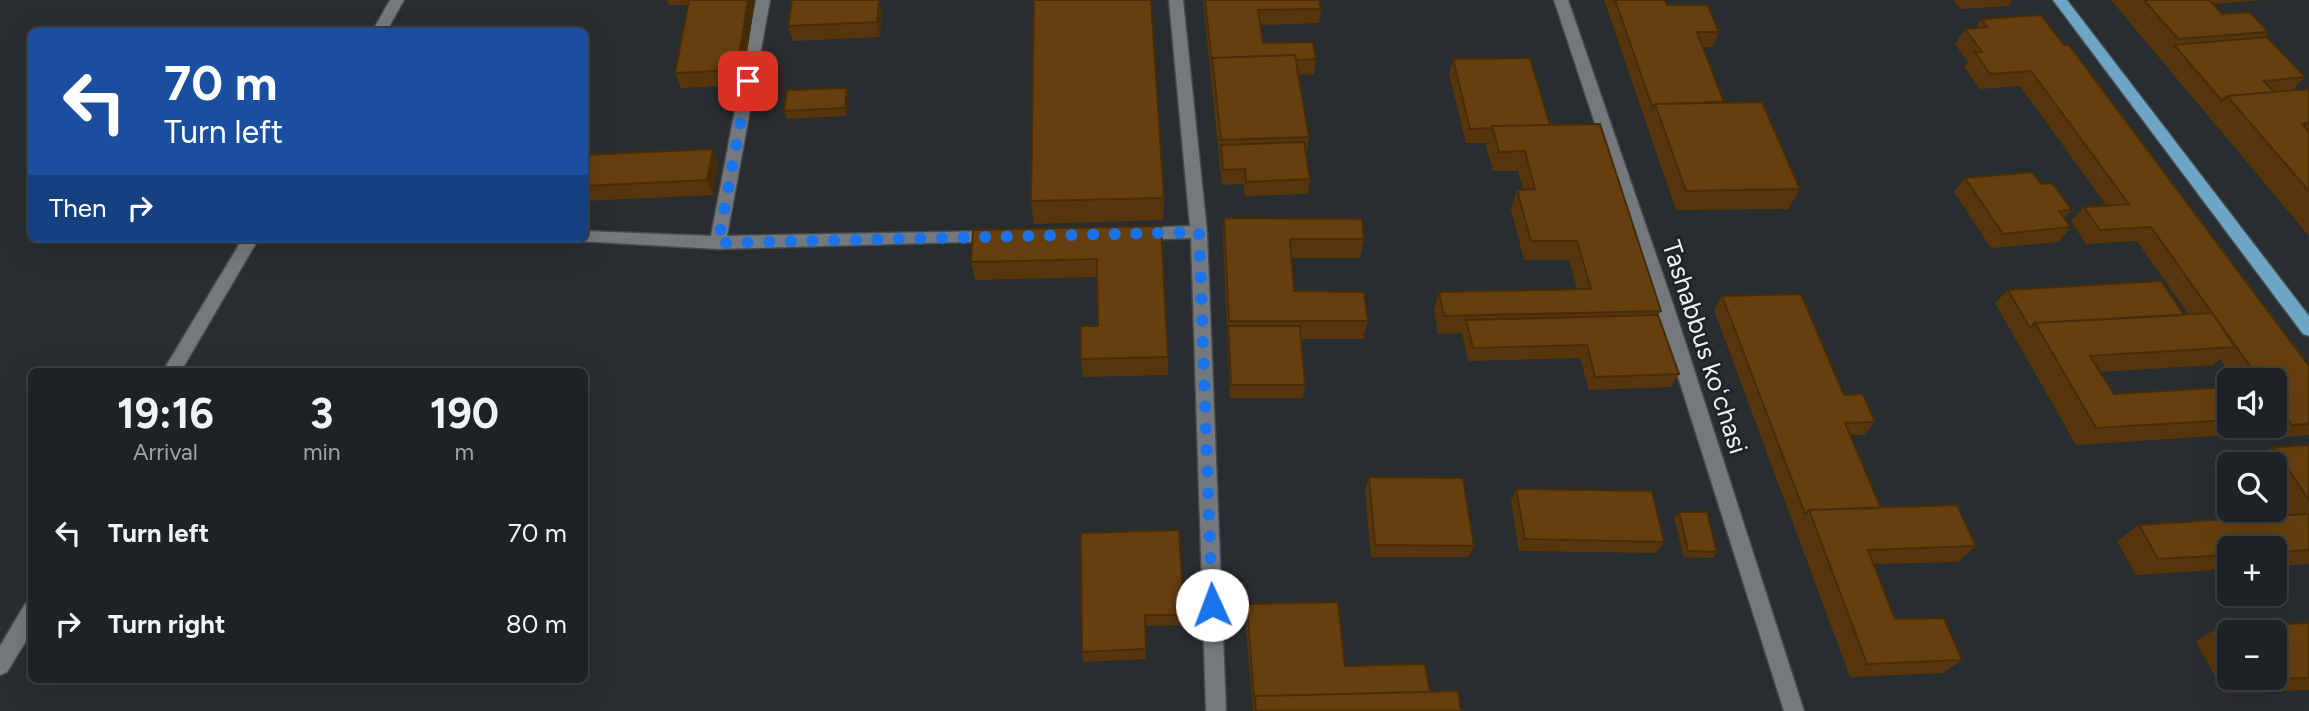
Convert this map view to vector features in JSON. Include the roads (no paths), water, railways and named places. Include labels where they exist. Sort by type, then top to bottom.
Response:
[{"type":"main road","points":[[2060,0],[2309,329]]},
{"type":"street","points":[[381,28],[397,0]]},
{"type":"street","points":[[718,243],[764,0]]},
{"type":"street","points":[[1175,0],[1199,232],[1216,711]]},
{"type":"street","name":"Tashabbus koʻchasi","points":[[1560,0],[1664,304],[1794,711]]},
{"type":"street","points":[[1116,234],[1199,232]]},
{"type":"street","points":[[588,237],[718,243],[1007,236]]},
{"type":"street","points":[[175,368],[249,242]]},
{"type":"street","points":[[0,665],[28,618]]}]
